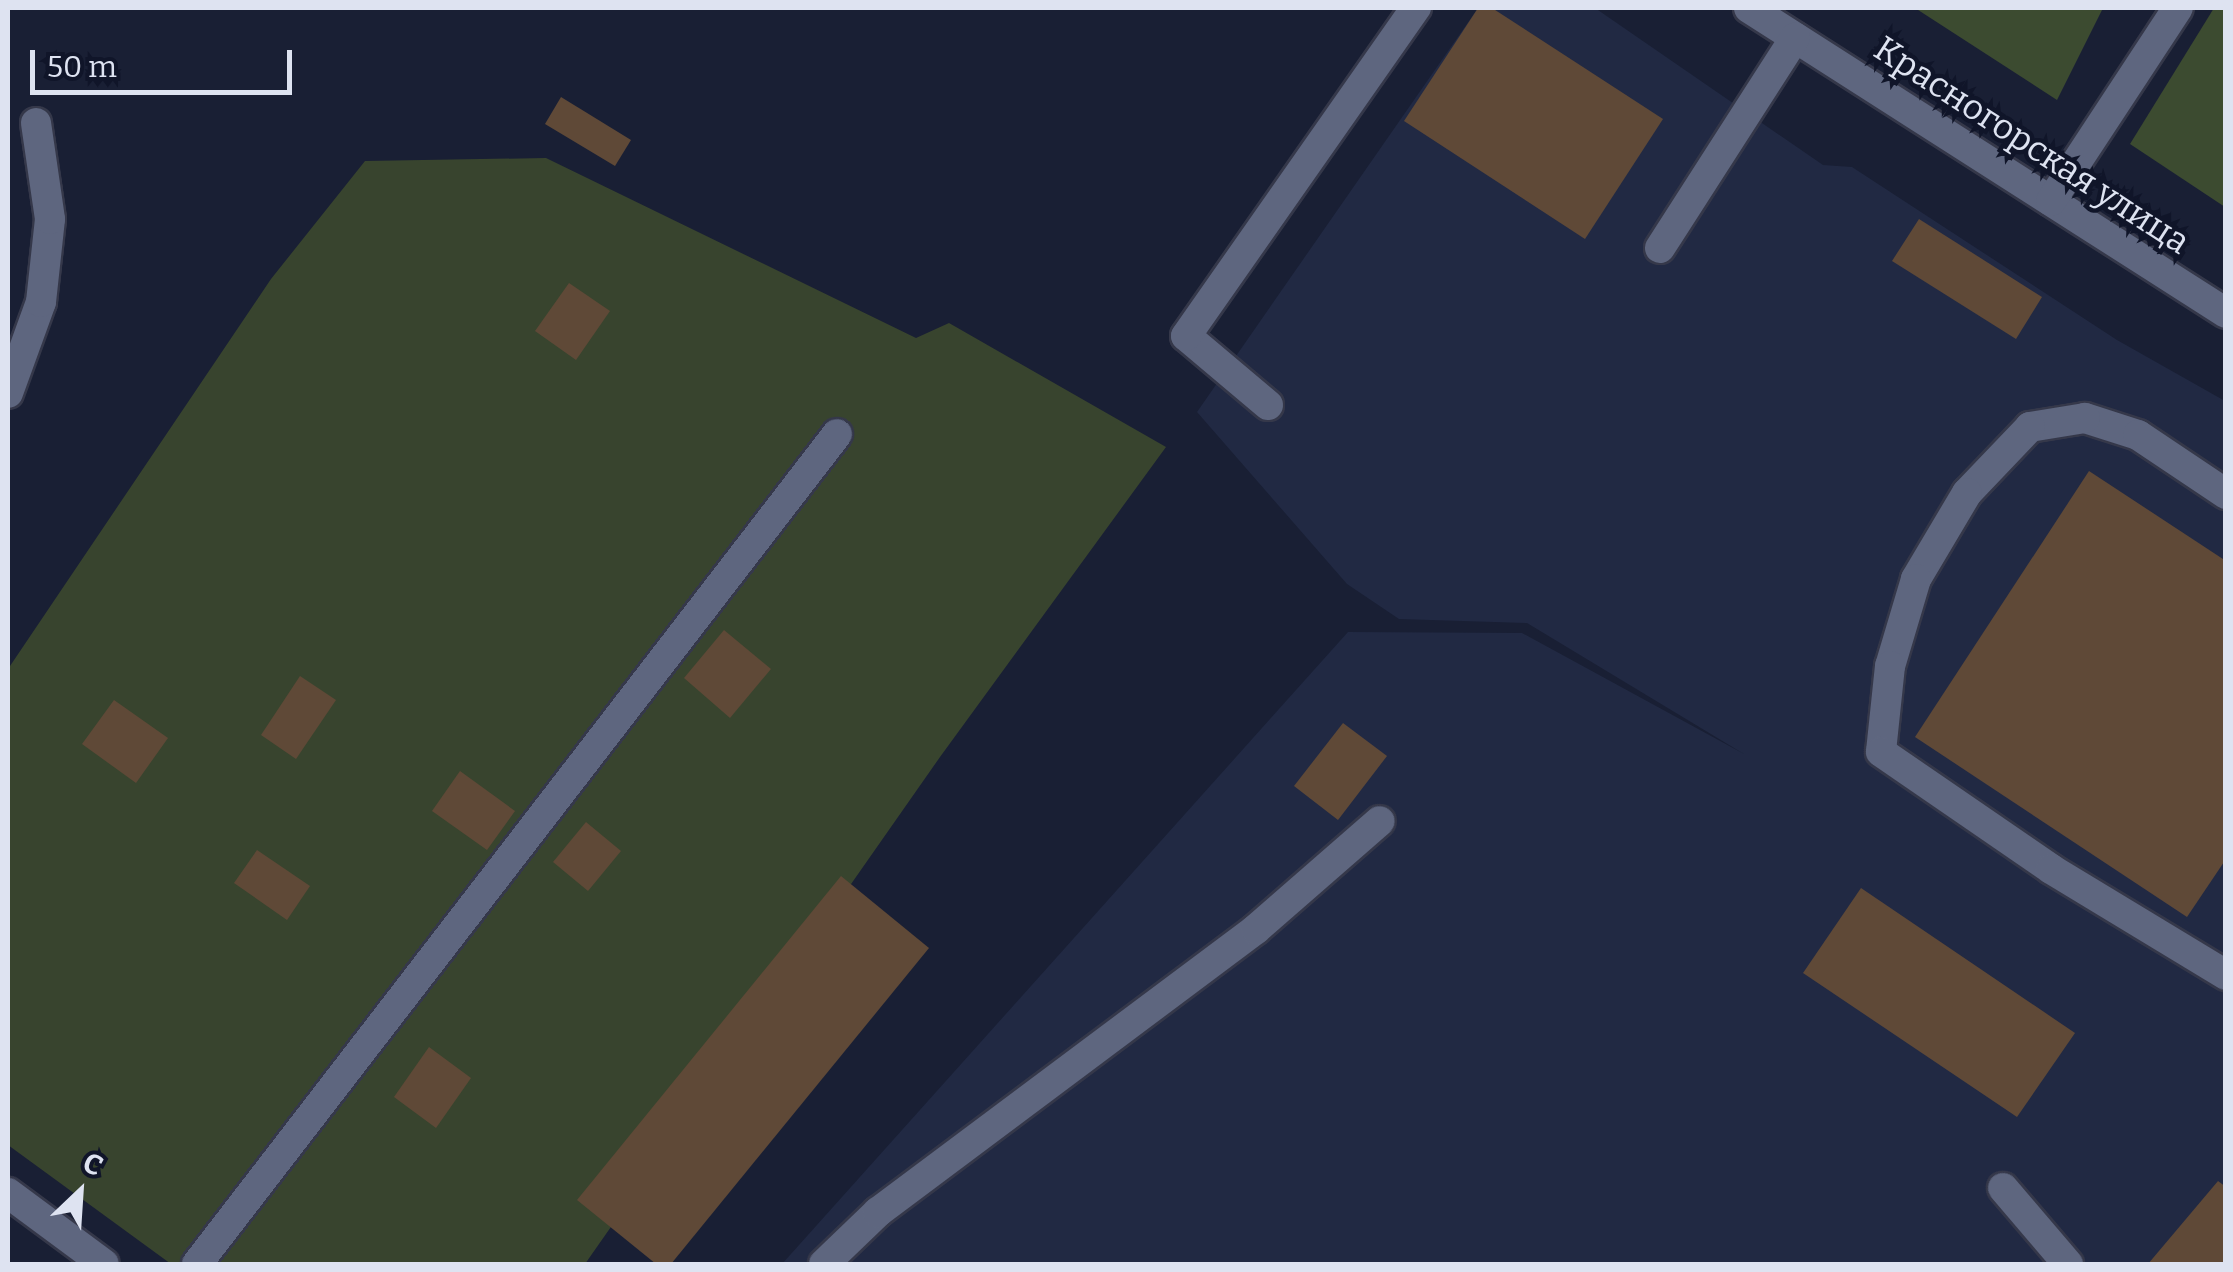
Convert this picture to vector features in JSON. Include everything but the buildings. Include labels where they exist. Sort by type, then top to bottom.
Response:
[{"type":"street","points":[[1268,404],[1186,336],[1416,8]]},
{"type":"street","points":[[2051,202],[2178,8]]},
{"type":"street","name":"Красногорская улица","points":[[1756,10],[2226,312]]},
{"type":"street","points":[[1660,248],[1796,38]]},
{"type":"street","points":[[8,393],[41,302],[48,236],[36,123]]},
{"type":"street","points":[[2226,494],[2138,435],[2085,418],[2030,427],[1966,492],[1916,579],[1890,666],[1881,752],[2051,869],[2226,975]]},
{"type":"street","points":[[198,1264],[837,434]]},
{"type":"street","points":[[824,1264],[878,1212],[1256,929],[1380,821]]},
{"type":"street","points":[[2002,1188],[2068,1264]]},
{"type":"street","points":[[8,1193],[104,1264]]},
{"type":"shaded area","points":[[1478,8],[1595,8],[1823,165],[1852,167],[2117,340],[2225,401],[2225,1264],[782,1264],[1348,632],[1522,633],[1744,754],[1527,623],[1399,619],[1347,584],[1197,412]]},
{"type":"green space","points":[[1915,8],[2103,8],[2057,100]]},
{"type":"green space","points":[[2214,8],[2225,8],[2225,207],[2130,144]]},
{"type":"green space","points":[[546,158],[916,338],[949,323],[1166,447],[940,757],[585,1264],[171,1264],[8,1145],[8,669],[271,279],[365,161]]}]
